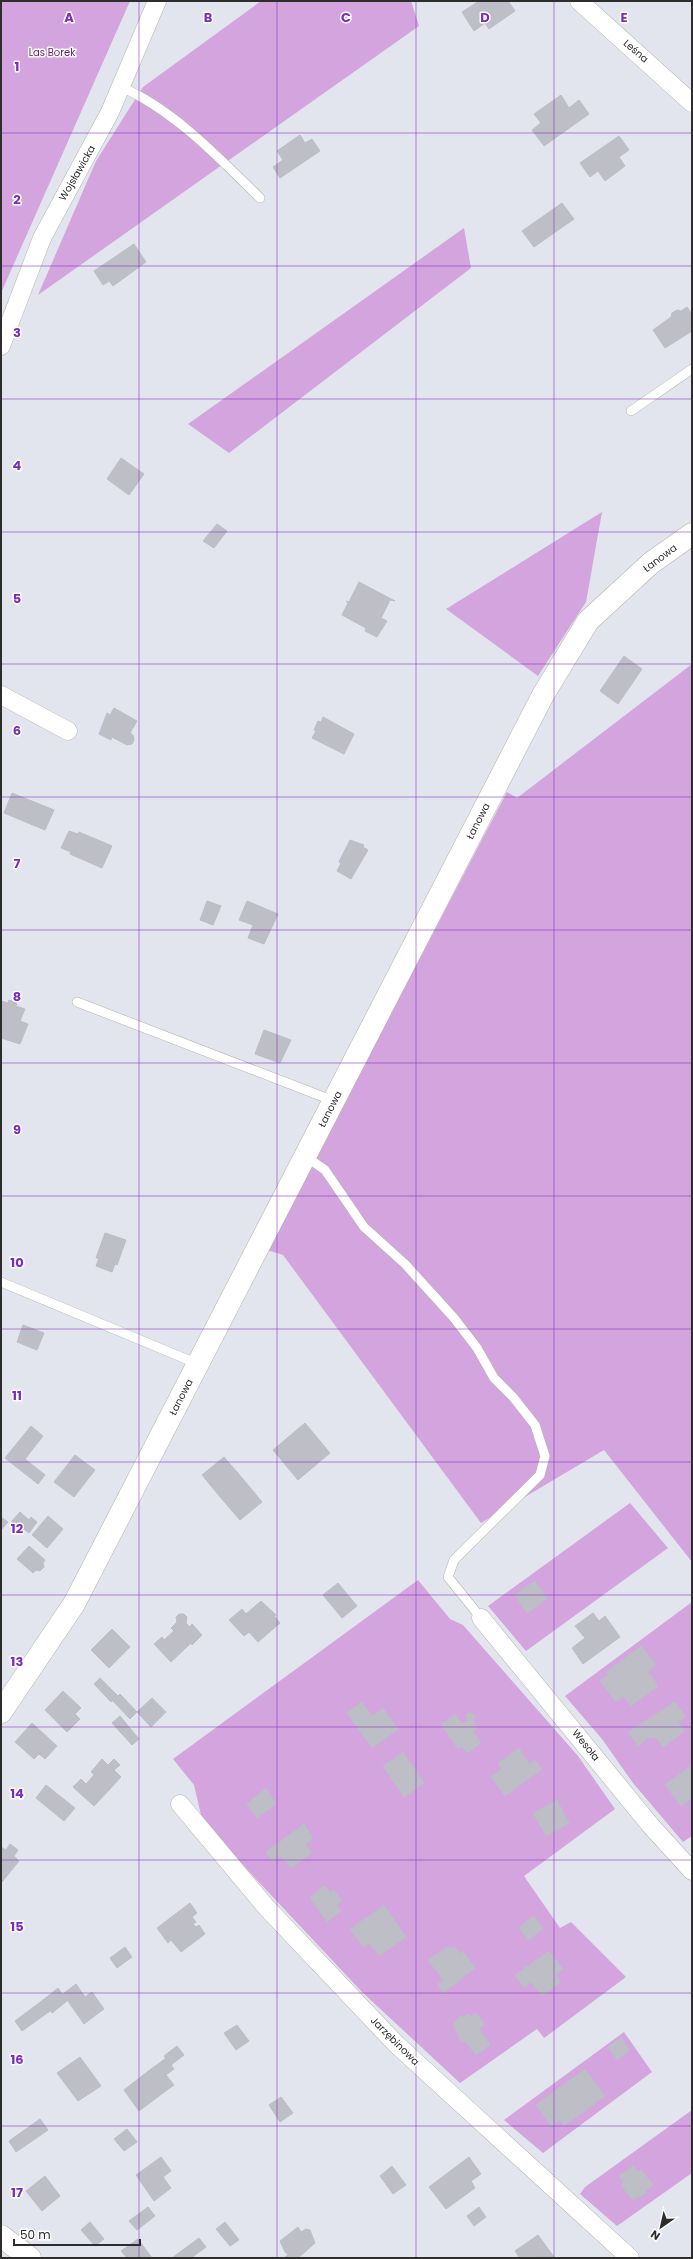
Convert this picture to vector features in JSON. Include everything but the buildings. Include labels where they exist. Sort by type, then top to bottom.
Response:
[{"type":"street","name":"Wojsławicka","points":[[1,346],[42,238],[99,135],[158,1]]},
{"type":"street","name":"Leśna","points":[[578,1],[692,103]]},
{"type":"street","name":"Łanowa","points":[[1,1712],[74,1604],[543,695],[588,621],[651,563],[692,534]]},
{"type":"street","points":[[1,695],[68,731]]},
{"type":"street","name":"Wesoła","points":[[481,1618],[651,1826],[692,1871]]},
{"type":"street","name":"Jarzębinowa","points":[[180,1804],[266,1907],[396,2044],[630,2258]]},
{"type":"street","points":[[1,2236],[30,2258]]},
{"type":"lane","points":[[121,87],[141,95],[210,148],[260,198]]},
{"type":"lane","points":[[631,411],[692,369]]},
{"type":"lane","points":[[77,1002],[334,1101]]},
{"type":"lane","points":[[305,1156],[325,1170],[364,1227],[405,1264],[454,1318],[477,1348],[494,1378],[513,1397],[535,1424],[545,1456],[540,1475],[454,1560],[448,1577],[481,1618]]},
{"type":"lane","points":[[1,1282],[198,1364]]},
{"type":"green space","name":"Las Borek","points":[[1,1],[130,1],[1,293]]},
{"type":"green space","points":[[261,1],[411,1],[419,26],[38,295],[96,161],[143,87]]},
{"type":"green space","points":[[464,228],[471,268],[229,453],[188,424]]},
{"type":"green space","points":[[602,512],[586,602],[538,676],[446,609]]},
{"type":"green space","points":[[692,664],[692,1562],[604,1450],[481,1523],[283,1255],[267,1250],[507,792],[517,798]]},
{"type":"green space","points":[[630,1503],[668,1548],[526,1651],[488,1606]]},
{"type":"green space","points":[[418,1580],[450,1619],[463,1625],[578,1756],[615,1809],[524,1876],[560,1928],[571,1922],[626,1977],[544,2038],[537,2029],[460,2083],[362,1992],[239,1861],[201,1815],[194,1785],[173,1759]]},
{"type":"green space","points":[[692,1602],[692,1836],[683,1842],[633,1783],[602,1739],[565,1696]]},
{"type":"green space","points":[[624,2032],[652,2072],[543,2153],[504,2120]]},
{"type":"green space","points":[[692,2110],[692,2173],[617,2226],[580,2194],[585,2187]]}]
